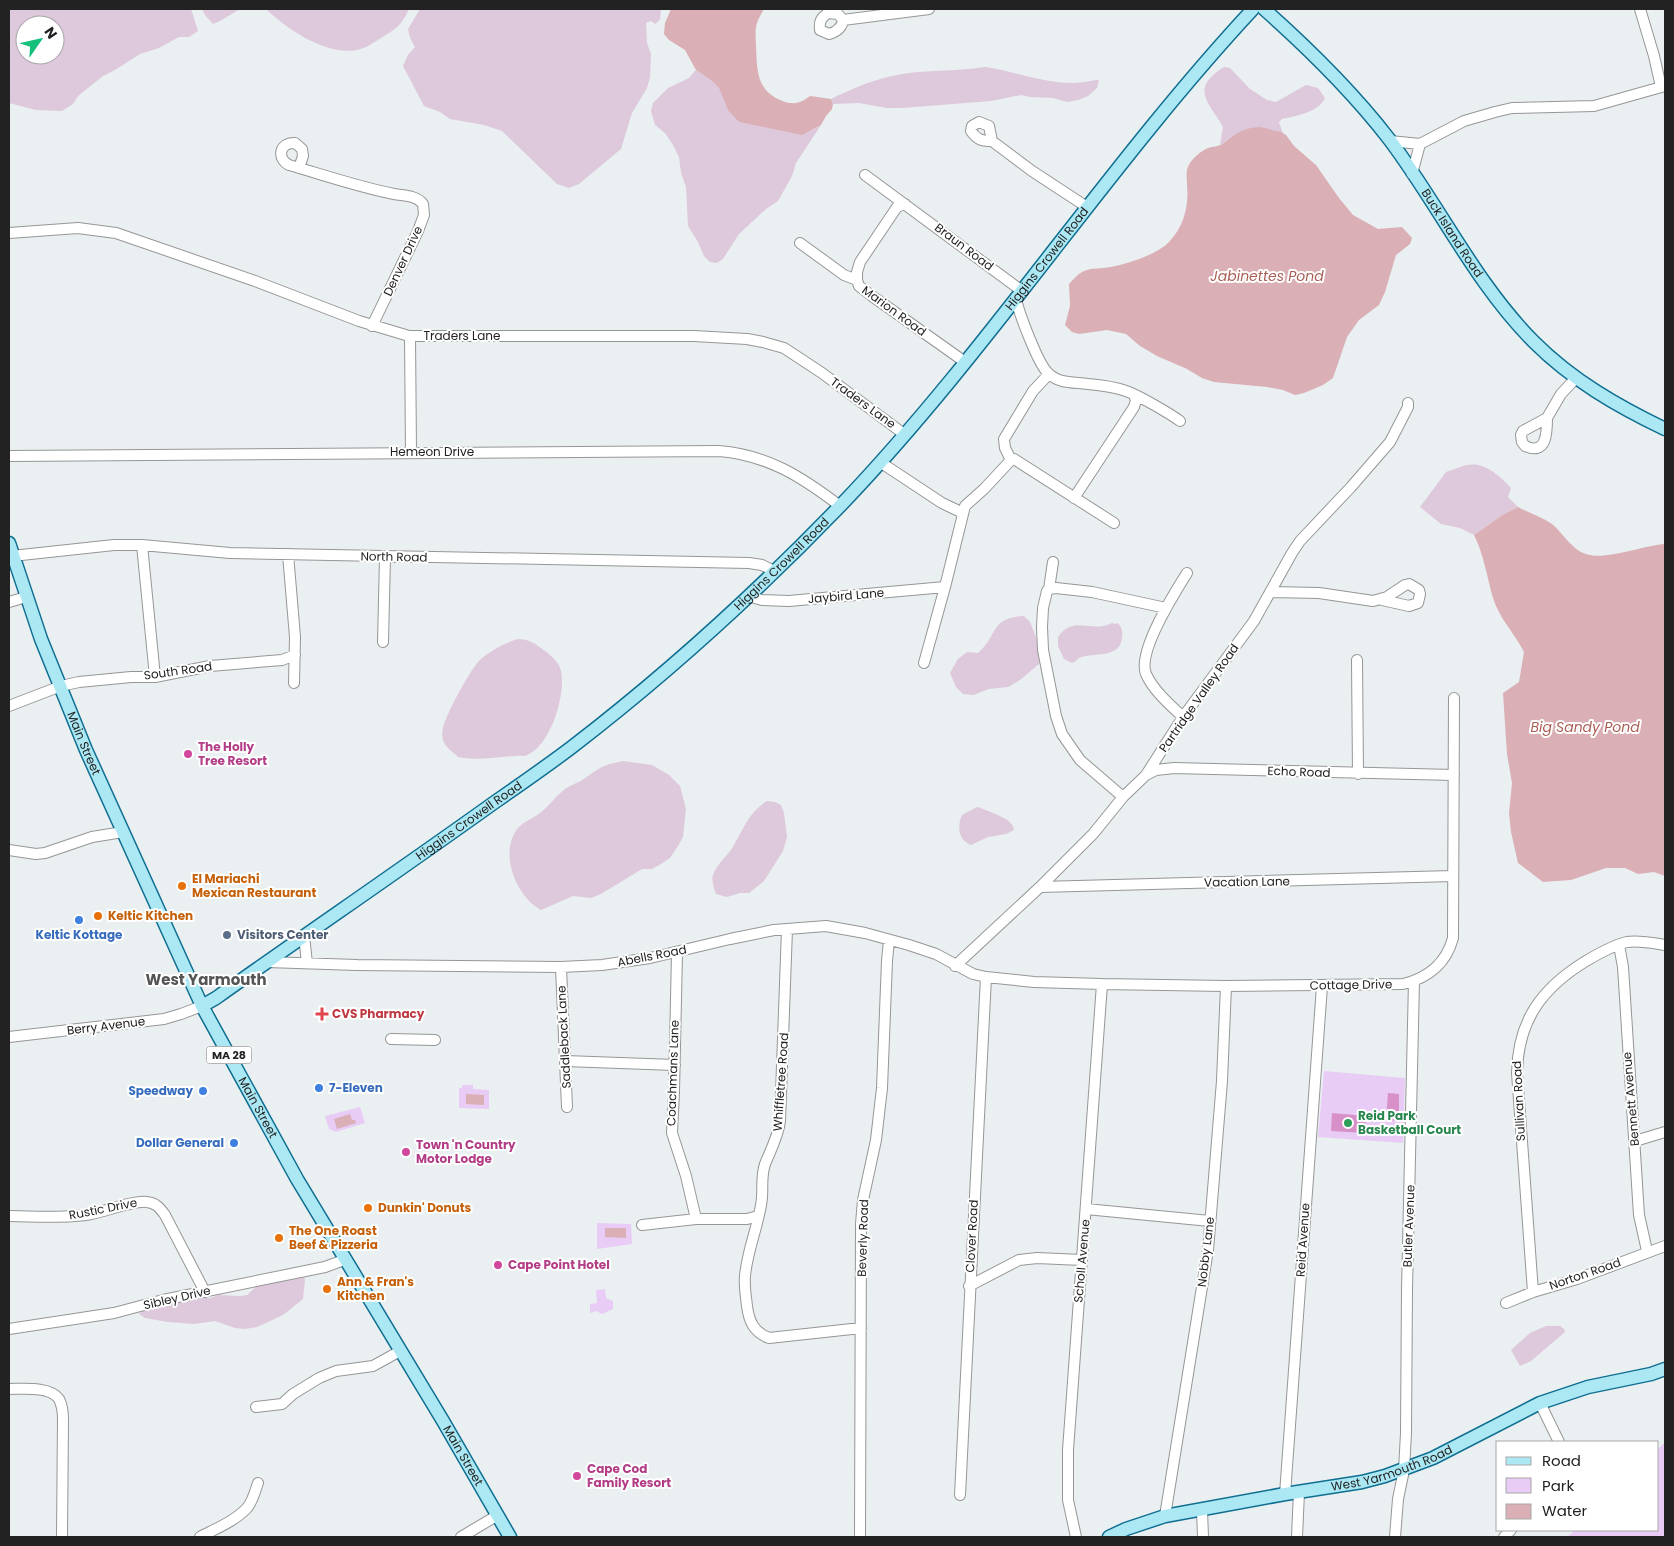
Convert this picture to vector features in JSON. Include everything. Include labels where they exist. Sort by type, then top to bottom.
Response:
[{"type":"main road","name":"Higgins Crowell Road","points":[[202,1006],[567,750],[657,678],[748,596],[840,506],[880,462],[965,362],[1192,78],[1253,9]]},
{"type":"main road","name":"Buck Island Road","points":[[1264,9],[1338,78],[1390,141],[1479,274],[1509,314],[1534,342],[1576,378],[1615,404],[1665,429]]},
{"type":"main road","name":"Main Street","points":[[9,543],[26,597],[86,750],[202,1006],[296,1179],[510,1537]]},
{"type":"main road","name":"West Yarmouth Road","points":[[1109,1537],[1126,1529],[1165,1516],[1362,1482],[1404,1470],[1441,1454],[1540,1403],[1588,1387],[1652,1374],[1665,1369]]},
{"type":"street","points":[[843,20],[929,9]]},
{"type":"street","points":[[1390,141],[1420,144],[1464,121],[1512,108],[1594,106],[1663,87],[1640,9]]},
{"type":"street","points":[[992,141],[1032,171],[1087,207]]},
{"type":"street","points":[[1412,174],[1420,144]]},
{"type":"street","name":"Denver Drive","points":[[299,168],[368,188],[415,198],[423,204],[425,211],[418,230],[372,326]]},
{"type":"street","name":"Braun Road","points":[[865,175],[905,204],[1019,295]]},
{"type":"street","points":[[857,280],[860,262],[897,207],[905,204]]},
{"type":"street","name":"Traders Lane","points":[[9,233],[78,228],[116,232],[255,281],[372,326],[410,336],[694,336],[740,338],[763,342],[784,348],[822,373],[904,434]]},
{"type":"street","name":"Marion Road","points":[[800,243],[844,275],[857,280],[859,286],[965,362]]},
{"type":"street","points":[[1019,295],[1019,314],[1040,362],[1049,374],[1064,382],[1126,391],[1180,421]]},
{"type":"street","points":[[410,336],[412,452]]},
{"type":"street","points":[[1011,460],[1005,448],[1004,439],[1033,391],[1049,374]]},
{"type":"street","points":[[1547,418],[1562,394],[1576,378]]},
{"type":"street","points":[[1074,498],[1134,407],[1136,400],[1134,395]]},
{"type":"street","name":"Partridge Valley Road","points":[[955,966],[1040,887],[1093,834],[1123,797],[1146,775],[1183,717],[1254,621],[1300,541],[1366,470],[1394,436],[1408,407],[1408,403]]},
{"type":"street","name":"Hemeon Drive","points":[[9,456],[412,452],[704,451],[739,453],[770,462],[788,470],[840,506]]},
{"type":"street","points":[[1011,460],[1014,459],[1114,523]]},
{"type":"street","points":[[924,663],[945,588],[964,506],[984,489],[1011,460]]},
{"type":"street","points":[[880,462],[942,503],[962,513]]},
{"type":"street","name":"North Road","points":[[12,556],[114,545],[142,545],[206,551],[385,557],[749,563],[762,565],[774,571]]},
{"type":"street","points":[[142,545],[155,677]]},
{"type":"street","points":[[288,554],[295,655],[294,683]]},
{"type":"street","points":[[383,642],[385,557]]},
{"type":"street","points":[[1053,562],[1049,589],[1043,608],[1042,627],[1043,650],[1056,716],[1062,734],[1080,760],[1123,797]]},
{"type":"street","points":[[1183,717],[1162,696],[1145,672],[1144,659],[1166,608],[1187,573]]},
{"type":"street","name":"Jaybird Lane","points":[[748,596],[762,600],[789,601],[945,588]]},
{"type":"street","points":[[1049,589],[1092,592],[1166,608]]},
{"type":"street","points":[[1271,592],[1318,593],[1373,601],[1382,600]]},
{"type":"street","points":[[9,602],[26,597]]},
{"type":"street","name":"South Road","points":[[9,706],[61,686],[91,680],[155,677],[210,666],[282,660],[295,655]]},
{"type":"street","points":[[1357,660],[1356,721],[1358,774]]},
{"type":"street","name":"Cottage Drive","points":[[986,978],[1034,982],[1102,984],[1226,986],[1390,985],[1414,981],[1436,968],[1447,955],[1454,927],[1454,698]]},
{"type":"street","name":"Echo Road","points":[[1146,775],[1156,770],[1174,768],[1454,776]]},
{"type":"street","points":[[9,850],[36,854],[45,853],[92,837],[123,832]]},
{"type":"street","name":"Vacation Lane","points":[[1040,887],[1454,876]]},
{"type":"street","name":"Abells Road","points":[[267,962],[561,967],[635,961],[677,953],[730,938],[788,929],[826,926],[865,933],[936,954],[955,966],[986,978]]},
{"type":"street","name":"Whiffletree Road","points":[[788,929],[780,1121],[775,1143],[765,1165],[761,1182],[762,1200],[751,1242],[745,1276],[748,1315],[758,1332],[769,1338],[861,1328]]},
{"type":"street","points":[[304,936],[306,963]]},
{"type":"street","name":"Beverly Road","points":[[860,1537],[861,1224],[863,1200],[876,1140],[882,1088],[889,940]]},
{"type":"street","name":"Sullivan Road","points":[[1532,1292],[1517,1085],[1517,1053],[1521,1036],[1530,1017],[1550,988],[1600,952],[1626,942],[1665,945]]},
{"type":"street","name":"Bennett Avenue","points":[[1619,945],[1639,1214],[1647,1252]]},
{"type":"street","name":"Coachmans Lane","points":[[677,953],[672,1133],[686,1176],[696,1220]]},
{"type":"street","name":"Saddleback Lane","points":[[561,967],[567,1107]]},
{"type":"street","name":"Clover Road","points":[[960,1495],[986,978]]},
{"type":"street","name":"Butler Avenue","points":[[1395,1537],[1398,1499],[1404,1470],[1414,981]]},
{"type":"street","name":"Scholl Avenue","points":[[1076,1537],[1068,1500],[1068,1450],[1102,984]]},
{"type":"street","name":"Nobby Lane","points":[[1165,1516],[1208,1250],[1222,1081],[1226,986]]},
{"type":"street","name":"Reid Avenue","points":[[1285,1494],[1322,986]]},
{"type":"street","name":"Berry Avenue","points":[[9,1037],[164,1018],[202,1006]]},
{"type":"street","points":[[391,1039],[435,1040]]},
{"type":"street","points":[[565,1061],[675,1065]]},
{"type":"street","points":[[1635,1142],[1665,1132]]},
{"type":"street","name":"Rustic Drive","points":[[9,1216],[68,1217],[88,1215],[138,1202],[152,1203],[160,1207],[165,1215],[206,1292]]},
{"type":"street","points":[[1086,1209],[1210,1221]]},
{"type":"street","points":[[642,1226],[696,1220],[747,1219],[758,1216]]},
{"type":"street","name":"Norton Road","points":[[1506,1303],[1532,1292],[1577,1279],[1665,1246]]},
{"type":"street","points":[[970,1286],[1019,1260],[1037,1258],[1082,1260]]},
{"type":"street","name":"Sibley Drive","points":[[9,1329],[114,1313],[309,1271],[344,1260]]},
{"type":"street","points":[[256,1407],[282,1404],[293,1394],[318,1378],[336,1371],[373,1366],[400,1351]]},
{"type":"street","points":[[9,1389],[39,1390],[59,1399],[63,1419],[62,1537]]},
{"type":"street","points":[[1540,1403],[1559,1441]]},
{"type":"street","points":[[200,1537],[237,1516],[246,1508],[252,1499],[258,1483]]},
{"type":"street","points":[[1296,1537],[1299,1492]]},
{"type":"street","points":[[1202,1510],[1203,1537]]},
{"type":"street","points":[[461,1537],[498,1515]]},
{"type":"shaded area","points":[[9,9],[191,9],[198,31],[189,37],[179,37],[159,48],[140,54],[103,76],[78,96],[73,104],[62,111],[36,110],[9,103]]},
{"type":"shaded area","points":[[202,9],[240,9],[213,24]]},
{"type":"shaded area","points":[[266,9],[409,9],[401,23],[391,32],[363,48],[345,51],[320,45],[308,39],[285,25]]},
{"type":"shaded area","points":[[420,9],[661,9],[660,20],[655,24],[651,21],[646,23],[647,43],[651,54],[650,77],[647,88],[632,113],[621,149],[579,184],[569,188],[557,184],[502,131],[484,125],[450,119],[440,112],[424,106],[403,66],[408,55],[415,47],[408,29]]},
{"type":"shaded area","points":[[985,67],[1062,82],[1076,83],[1099,80],[1097,88],[1088,96],[1067,102],[1053,98],[1021,95],[991,101],[887,108],[859,103],[833,104],[831,99],[876,80],[892,76],[915,72]]},
{"type":"shaded area","points":[[1224,67],[1230,68],[1250,89],[1267,100],[1276,102],[1306,85],[1318,88],[1325,98],[1318,107],[1312,110],[1282,119],[1279,122],[1283,134],[1266,129],[1250,130],[1235,135],[1220,145],[1223,127],[1208,103],[1205,89],[1207,82],[1213,75]]},
{"type":"shaded area","points":[[696,70],[719,88],[739,122],[806,133],[821,125],[796,163],[792,176],[778,201],[766,209],[739,234],[723,259],[717,263],[710,262],[704,256],[688,226],[686,187],[681,173],[679,157],[665,133],[655,125],[651,111],[653,103],[668,88],[689,78]]},
{"type":"shaded area","points":[[1466,465],[1483,466],[1496,474],[1511,488],[1508,497],[1518,507],[1504,514],[1474,535],[1460,528],[1441,524],[1420,507],[1446,472]]},
{"type":"shaded area","points":[[1024,616],[1030,622],[1036,637],[1041,657],[1039,664],[1020,680],[1008,687],[989,689],[973,695],[963,694],[956,687],[950,673],[958,659],[967,652],[978,653],[1005,620]]},
{"type":"shaded area","points":[[1118,623],[1122,631],[1120,645],[1116,649],[1105,654],[1085,656],[1072,663],[1064,659],[1058,646],[1058,637],[1064,630],[1077,625],[1097,627]]},
{"type":"shaded area","points":[[517,639],[527,640],[538,646],[553,658],[560,667],[562,681],[559,705],[550,730],[536,749],[526,756],[480,759],[458,757],[445,745],[442,737],[442,731],[453,703],[480,660],[497,648]]},
{"type":"shaded area","points":[[623,761],[652,765],[669,775],[680,786],[686,809],[683,837],[670,858],[652,869],[642,869],[591,898],[573,896],[541,910],[525,897],[514,877],[511,866],[510,844],[516,830],[540,813],[567,788],[604,766]]},
{"type":"shaded area","points":[[767,801],[781,805],[784,813],[787,837],[783,851],[764,881],[749,893],[740,893],[727,897],[716,894],[712,880],[715,871],[732,849],[751,815]]},
{"type":"shaded area","points":[[977,807],[1006,819],[1013,826],[1014,830],[1006,834],[988,837],[971,845],[967,843],[961,836],[959,828],[960,819],[962,815]]},
{"type":"shaded area","points":[[1388,1093],[1399,1094],[1399,1121],[1386,1120]]},
{"type":"shaded area","name":"Reid Park Basketball Court","points":[[1332,1113],[1366,1116],[1365,1133],[1331,1131]]},
{"type":"shaded area","points":[[304,1276],[303,1299],[283,1315],[257,1327],[235,1328],[215,1321],[194,1324],[168,1322],[145,1318],[139,1314],[143,1310],[198,1297],[211,1298],[218,1295],[247,1295],[261,1282]]},
{"type":"shaded area","points":[[1546,1326],[1560,1326],[1565,1332],[1531,1361],[1520,1366],[1511,1350],[1530,1333]]},
{"type":"green space","points":[[1324,1071],[1405,1078],[1403,1143],[1318,1137]]},
{"type":"green space","points":[[462,1085],[473,1085],[473,1089],[489,1090],[489,1109],[459,1108],[459,1088],[462,1088]]},
{"type":"green space","points":[[360,1107],[365,1123],[336,1132],[329,1129],[325,1116]]},
{"type":"green space","points":[[597,1223],[631,1224],[632,1244],[597,1249]]},
{"type":"green space","points":[[605,1289],[606,1298],[613,1301],[613,1309],[602,1314],[596,1311],[590,1313],[590,1304],[597,1303],[596,1290]]},
{"type":"green space","points":[[1665,1442],[1665,1537],[1567,1537],[1574,1531],[1659,1531],[1659,1448]]},
{"type":"water","points":[[671,9],[764,9],[756,26],[757,63],[760,80],[768,93],[785,102],[799,102],[810,96],[831,99],[832,109],[821,125],[802,135],[739,122],[728,110],[719,88],[696,70],[685,50],[669,40],[664,34],[665,23]]},
{"type":"water","name":"Jabinettes Pond","points":[[1260,127],[1286,135],[1294,146],[1316,165],[1353,215],[1378,229],[1402,227],[1412,238],[1410,244],[1396,255],[1379,305],[1359,320],[1347,337],[1333,378],[1323,385],[1295,395],[1283,390],[1267,387],[1214,382],[1157,356],[1140,346],[1126,334],[1107,330],[1079,334],[1072,332],[1065,325],[1070,306],[1069,284],[1084,271],[1128,263],[1147,256],[1163,247],[1174,236],[1182,222],[1187,201],[1187,171],[1192,161],[1198,154],[1210,147],[1220,145],[1240,132]]},
{"type":"water","name":"Big Sandy Pond","points":[[1518,507],[1552,524],[1576,549],[1586,554],[1603,556],[1665,544],[1665,876],[1654,872],[1638,874],[1625,868],[1606,868],[1571,880],[1543,882],[1518,863],[1509,813],[1512,783],[1507,754],[1503,693],[1519,682],[1524,652],[1503,619],[1493,598],[1483,558],[1474,535],[1504,514]]},
{"type":"water","points":[[466,1094],[484,1095],[484,1105],[466,1104]]},
{"type":"water","points":[[350,1114],[352,1120],[355,1120],[356,1123],[337,1129],[334,1119]]},
{"type":"water","points":[[605,1228],[626,1228],[626,1238],[605,1237]]},
{"type":"place","name":"The Holly Tree Resort","points":[[188,754]]},
{"type":"place","name":"El Mariachi Mexican Restaurant","points":[[182,886]]},
{"type":"place","name":"Keltic Kitchen","points":[[98,916]]},
{"type":"place","name":"Keltic Kottage","points":[[79,920]]},
{"type":"place","name":"Visitors Center","points":[[227,935]]},
{"type":"place","name":"CVS Pharmacy","points":[[322,1014]]},
{"type":"place","name":"7-Eleven","points":[[319,1088]]},
{"type":"place","name":"Speedway","points":[[203,1091]]},
{"type":"place","name":"Reid Park Basketball Court","points":[[1348,1123]]},
{"type":"place","name":"Dollar General","points":[[234,1143]]},
{"type":"place","name":"Town 'n Country Motor Lodge","points":[[406,1152]]},
{"type":"place","name":"Dunkin' Donuts","points":[[368,1208]]},
{"type":"place","name":"The One Roast Beef & Pizzeria","points":[[279,1238]]},
{"type":"place","name":"Cape Point Hotel","points":[[498,1265]]},
{"type":"place","name":"Ann & Fran's Kitchen","points":[[327,1289]]},
{"type":"place","name":"Cape Cod Family Resort","points":[[577,1476]]},
{"type":"district","name":"West Yarmouth","points":[[206,980]]}]
